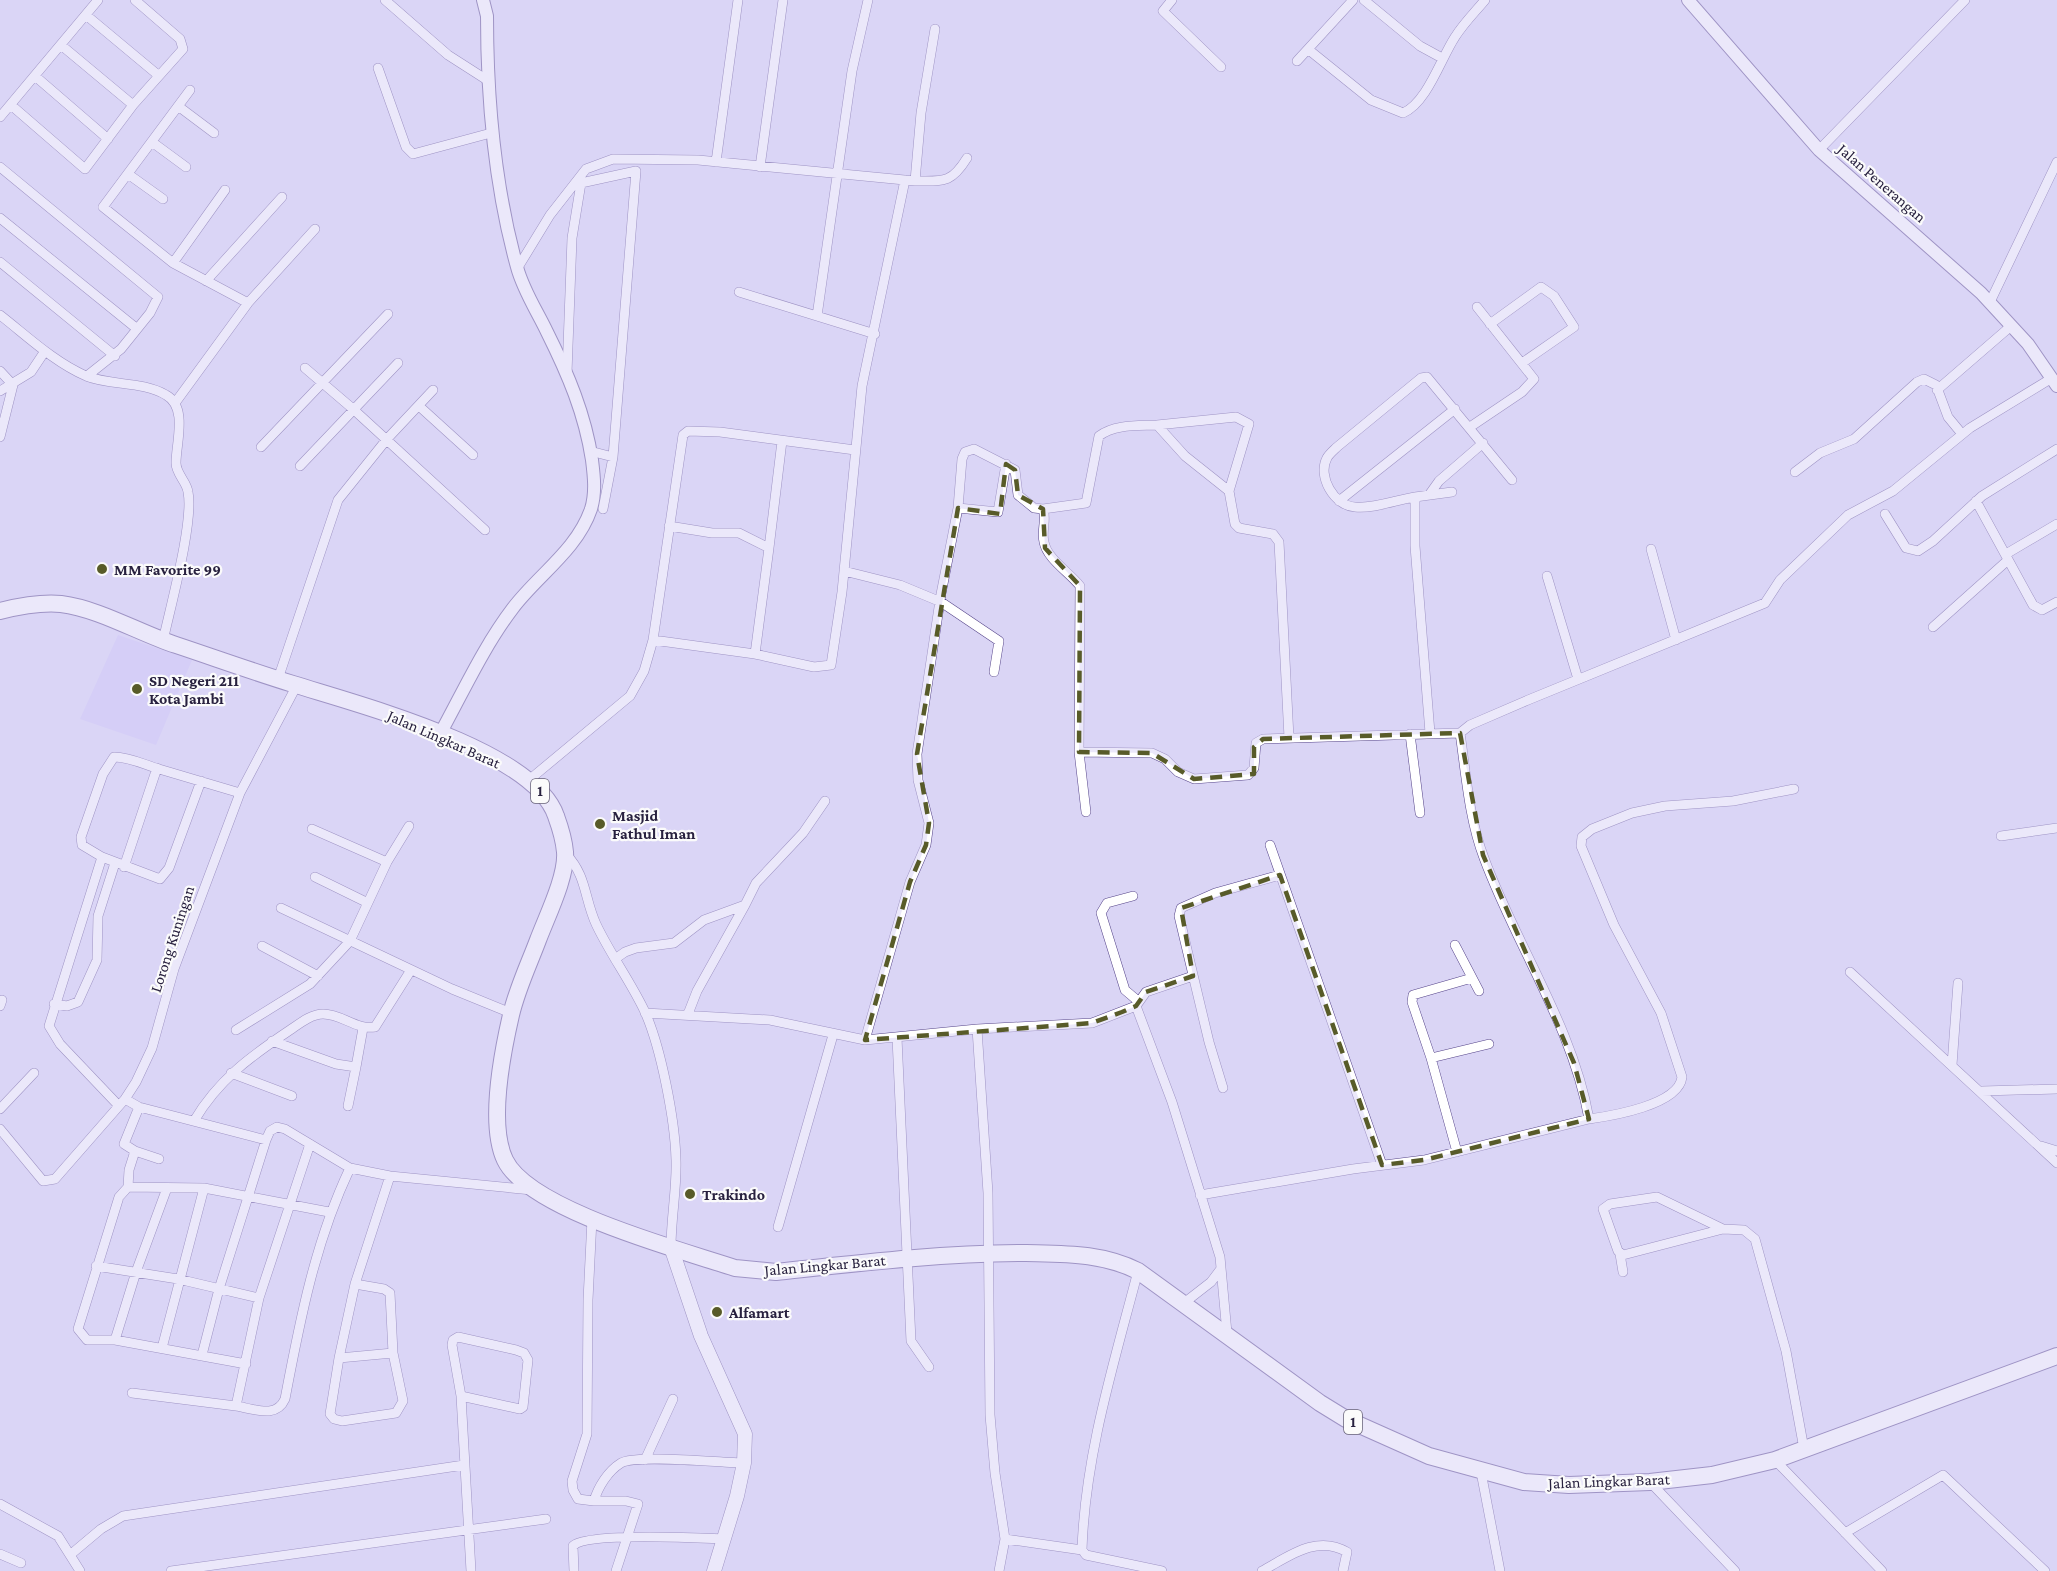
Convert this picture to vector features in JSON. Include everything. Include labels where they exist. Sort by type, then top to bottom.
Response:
[{"type":"highway","name":"Jalan Lingkar Barat","points":[[0,611],[42,603],[63,604],[83,609],[163,641],[361,704],[440,734],[490,756],[529,780],[545,796],[555,812],[566,854],[563,870],[512,1013],[495,1127],[506,1162],[520,1180],[534,1191],[592,1219],[735,1268],[776,1272],[906,1258],[988,1253],[1083,1254],[1113,1260],[1138,1271],[1227,1333],[1332,1412],[1429,1456],[1481,1472],[1547,1484],[1650,1482],[1712,1475],[1775,1460],[2057,1356]]},
{"type":"main road","points":[[671,1246],[701,1336],[745,1434],[744,1463],[714,1571]]},
{"type":"street","points":[[0,117],[98,0]]},
{"type":"street","points":[[11,105],[85,169],[133,105],[183,49],[183,43],[135,0]]},
{"type":"street","points":[[385,0],[448,55],[487,80]]},
{"type":"street","points":[[440,734],[512,610],[540,576],[569,548],[585,524],[592,507],[595,481],[584,418],[567,373],[518,269],[502,204],[491,133],[487,80],[487,16],[483,0]]},
{"type":"street","points":[[717,162],[738,0]]},
{"type":"street","points":[[760,166],[783,0]]},
{"type":"street","points":[[817,316],[852,71],[868,0]]},
{"type":"street","points":[[1172,0],[1162,11],[1221,67]]},
{"type":"street","points":[[1297,61],[1353,0]]},
{"type":"street","points":[[1364,0],[1420,46],[1442,58]]},
{"type":"street","points":[[1309,50],[1371,100],[1403,114],[1417,101],[1437,73],[1442,58],[1457,34],[1485,0]]},
{"type":"street","name":"Jalan Penerangan","points":[[1688,0],[1819,150],[1990,302],[2054,382]]},
{"type":"street","points":[[1819,150],[1965,0]]},
{"type":"street","points":[[86,15],[158,75]]},
{"type":"street","points":[[653,640],[755,654],[814,667],[831,664],[844,571],[862,386],[910,180],[934,29]]},
{"type":"street","points":[[61,45],[133,105]]},
{"type":"street","points":[[378,68],[406,147],[413,154],[491,133]]},
{"type":"street","points":[[35,76],[108,139]]},
{"type":"street","points":[[190,90],[103,207],[173,263],[248,303]]},
{"type":"street","points":[[178,106],[214,133]]},
{"type":"street","points":[[152,142],[186,167]]},
{"type":"street","points":[[518,269],[550,215],[586,169],[613,159],[717,162],[837,174],[947,181],[959,171],[967,158]]},
{"type":"street","points":[[1990,302],[2057,162]]},
{"type":"street","points":[[0,167],[158,297],[150,313],[115,356],[87,376]]},
{"type":"street","points":[[567,373],[572,238],[581,183],[586,169]]},
{"type":"street","points":[[581,183],[636,171],[613,457],[603,509]]},
{"type":"street","points":[[128,174],[163,199]]},
{"type":"street","points":[[2047,184],[2057,188]]},
{"type":"street","points":[[173,263],[225,190]]},
{"type":"street","points":[[206,281],[282,196]]},
{"type":"street","points":[[0,218],[136,328]]},
{"type":"street","points":[[176,403],[248,303],[315,229]]},
{"type":"street","points":[[0,262],[115,356]]},
{"type":"street","points":[[1490,324],[1541,287],[1554,296],[1578,324],[1522,363]]},
{"type":"street","points":[[739,292],[875,334]]},
{"type":"street","points":[[1470,427],[1532,384],[1534,379],[1477,307]]},
{"type":"street","points":[[261,447],[388,314]]},
{"type":"street","points":[[0,315],[45,351],[87,376],[139,386],[166,395],[176,403],[179,419],[176,467],[189,492],[188,519],[163,641]]},
{"type":"street","points":[[1937,390],[2011,326]]},
{"type":"street","points":[[0,391],[31,372],[45,351]]},
{"type":"street","points":[[300,466],[398,363]]},
{"type":"street","points":[[305,368],[387,439],[485,530]]},
{"type":"street","points":[[0,371],[13,385]]},
{"type":"street","points":[[1452,492],[1356,508],[1339,501],[1325,479],[1327,458],[1414,384],[1427,377],[1484,443],[1512,480]]},
{"type":"street","points":[[1795,472],[1820,453],[1854,439],[1920,380],[1930,380],[1937,390],[1948,417],[1962,434]]},
{"type":"street","points":[[1079,752],[1152,753],[1178,772],[1194,779],[1248,775],[1254,768],[1254,747],[1259,740],[1460,733],[1478,722],[1578,679],[1765,603],[1780,580],[1848,515],[1904,483],[1962,434],[2054,382]]},
{"type":"street","points":[[0,437],[13,385]]},
{"type":"street","points":[[278,679],[338,500],[387,439],[433,390]]},
{"type":"street","points":[[419,406],[473,455]]},
{"type":"street","points":[[1339,501],[1455,409]]},
{"type":"street","points":[[865,1040],[910,882],[926,845],[929,823],[918,780],[917,754],[958,508],[962,459],[965,452],[980,450],[1015,470],[1018,495],[1034,508],[1043,509],[1086,503],[1096,441],[1105,431],[1129,426],[1236,417],[1245,420],[1249,424],[1248,435],[1229,491],[1235,524],[1239,528],[1273,534],[1279,542],[1289,738]]},
{"type":"street","points":[[1157,425],[1185,456],[1229,491]]},
{"type":"street","points":[[529,780],[630,696],[644,671],[653,640],[683,435],[688,431],[720,432],[855,450]]},
{"type":"street","points":[[755,654],[782,441]]},
{"type":"street","points":[[1430,495],[1439,481],[1484,443]]},
{"type":"street","points":[[1884,514],[1906,548],[1918,551],[1933,541],[1976,501],[2057,449]]},
{"type":"street","points":[[590,451],[613,457]]},
{"type":"street","points":[[958,508],[998,512],[1006,464]]},
{"type":"street","points":[[1414,497],[1415,546],[1430,733]]},
{"type":"street","points":[[1976,501],[2035,608],[2045,609],[2057,602]]},
{"type":"street","points":[[1043,509],[1046,519],[1043,538],[1046,548],[1080,586],[1079,752],[1086,812]]},
{"type":"street","points":[[1933,627],[2007,557],[2057,524]]},
{"type":"street","points":[[669,526],[712,533],[739,532],[769,548]]},
{"type":"street","points":[[1651,549],[1676,640]]},
{"type":"street","points":[[844,571],[900,585],[941,602],[999,641],[994,672]]},
{"type":"street","points":[[1547,576],[1578,679]]},
{"type":"street","name":"Lorong Kuningan","points":[[0,1129],[42,1181],[48,1182],[55,1179],[122,1103],[152,1048],[174,969],[240,793],[297,685]]},
{"type":"street","points":[[1460,733],[1470,799],[1482,855],[1574,1063],[1589,1119]]},
{"type":"street","points":[[1410,734],[1420,813]]},
{"type":"street","points":[[201,781],[164,875],[157,879],[102,857],[87,849],[81,842],[109,762],[114,757],[121,757],[201,781],[240,793]]},
{"type":"street","points":[[54,1004],[67,1006],[78,1002],[89,981],[97,960],[100,901],[120,865],[157,768]]},
{"type":"street","points":[[1200,1195],[1424,1160],[1589,1119],[1632,1112],[1676,1090],[1682,1077],[1661,1013],[1614,925],[1581,846],[1582,837],[1592,829],[1632,813],[1665,806],[1733,801],[1794,789]]},
{"type":"street","points":[[688,1014],[697,991],[756,883],[803,833],[825,801]]},
{"type":"street","points":[[236,1030],[302,990],[350,941],[366,902],[409,826]]},
{"type":"street","points":[[312,828],[387,862]]},
{"type":"street","points":[[2001,836],[2057,828]]},
{"type":"street","points":[[1269,845],[1382,1166]]},
{"type":"street","points":[[566,854],[584,878],[590,909],[645,1013],[664,1077],[674,1133],[676,1161],[671,1246]]},
{"type":"street","points":[[102,857],[54,1004],[49,1026],[51,1032],[122,1103],[266,1140]]},
{"type":"street","points":[[1223,1088],[1179,915],[1181,908],[1215,893],[1280,875]]},
{"type":"street","points":[[315,877],[366,902]]},
{"type":"street","points":[[1133,896],[1107,903],[1101,913],[1125,990],[1137,1003],[1172,1102],[1220,1257],[1227,1333]]},
{"type":"street","points":[[615,959],[636,948],[674,943],[704,920],[745,905]]},
{"type":"street","points":[[281,908],[411,970],[512,1013]]},
{"type":"street","points":[[1455,945],[1479,991]]},
{"type":"street","points":[[262,946],[318,976]]},
{"type":"street","points":[[194,1121],[209,1097],[231,1073],[272,1041],[304,1020],[323,1014],[363,1028],[375,1027],[411,970]]},
{"type":"street","points":[[1850,972],[1982,1091],[2057,1163]]},
{"type":"street","points":[[645,1013],[770,1020],[832,1035],[865,1040],[897,1038],[977,1029],[1092,1023],[1137,1003],[1146,992],[1193,976]]},
{"type":"street","points":[[1457,1152],[1431,1058],[1412,1002],[1413,995],[1472,978]]},
{"type":"street","points":[[1952,1065],[1958,983]]},
{"type":"street","points":[[348,1106],[363,1028]]},
{"type":"street","points":[[977,1029],[988,1193],[990,1415],[995,1473],[1005,1539],[999,1571]]},
{"type":"street","points":[[778,1227],[832,1035]]},
{"type":"street","points":[[897,1038],[912,1344],[929,1367]]},
{"type":"street","points":[[272,1041],[336,1064],[356,1067]]},
{"type":"street","points":[[1431,1058],[1489,1044]]},
{"type":"street","points":[[0,1109],[34,1073]]},
{"type":"street","points":[[231,1073],[292,1096]]},
{"type":"street","points":[[1982,1091],[2057,1089]]},
{"type":"street","points":[[139,1107],[124,1142],[125,1146],[159,1159]]},
{"type":"street","points":[[202,1355],[219,1288],[266,1140],[270,1131],[277,1127],[350,1168],[390,1176],[534,1191]]},
{"type":"street","points":[[236,1406],[259,1298],[310,1144]]},
{"type":"street","points":[[2038,1145],[2057,1151]]},
{"type":"street","points":[[135,1151],[129,1170],[128,1187],[119,1197],[78,1329],[87,1340],[115,1340],[246,1364]]},
{"type":"street","points":[[132,1393],[274,1412],[281,1408],[285,1399],[301,1313],[329,1212],[350,1168]]},
{"type":"street","points":[[355,1284],[384,1289],[390,1293],[393,1353],[403,1401],[401,1409],[396,1413],[342,1421],[334,1419],[330,1414],[339,1358],[355,1284],[390,1176]]},
{"type":"street","points":[[128,1187],[204,1188],[329,1212]]},
{"type":"street","points":[[115,1340],[136,1272],[167,1188]]},
{"type":"street","points":[[162,1348],[178,1279],[204,1188]]},
{"type":"street","points":[[1623,1272],[1620,1254],[1603,1209],[1610,1204],[1657,1197],[1722,1229]]},
{"type":"street","points":[[592,1219],[588,1300],[587,1434],[572,1481],[578,1500],[636,1502],[637,1510],[616,1571]]},
{"type":"street","points":[[1620,1254],[1630,1254],[1722,1229],[1740,1228],[1748,1231],[1755,1239],[1786,1351],[1804,1449]]},
{"type":"street","points":[[96,1266],[178,1279],[259,1298]]},
{"type":"street","points":[[1184,1303],[1211,1282],[1220,1270]]},
{"type":"street","points":[[1138,1271],[1103,1405],[1087,1486],[1083,1550],[1086,1556],[1156,1570]]},
{"type":"street","points":[[461,1396],[520,1409],[524,1407],[528,1360],[524,1353],[458,1337],[452,1345],[461,1396],[471,1571]]},
{"type":"street","points":[[339,1358],[393,1353]]},
{"type":"street","points":[[645,1460],[673,1399]]},
{"type":"street","points":[[594,1501],[600,1485],[620,1463],[645,1460],[744,1463]]},
{"type":"street","points":[[1775,1460],[1882,1571]]},
{"type":"street","points":[[70,1555],[101,1529],[123,1516],[464,1465]]},
{"type":"street","points":[[1481,1472],[1500,1571]]},
{"type":"street","points":[[1845,1533],[1943,1475],[2045,1571]]},
{"type":"street","points":[[1650,1482],[1735,1571]]},
{"type":"street","points":[[0,1504],[58,1536],[80,1571]]},
{"type":"street","points":[[171,1571],[546,1519]]},
{"type":"street","points":[[574,1571],[573,1546],[576,1542],[629,1536],[724,1539]]},
{"type":"street","points":[[1005,1539],[1083,1550]]},
{"type":"street","points":[[1262,1571],[1302,1549],[1318,1545],[1347,1552],[1343,1571]]},
{"type":"street","points":[[0,1554],[21,1563]]},
{"type":"highlighted area","points":[[1006,464],[1015,470],[1018,495],[1043,509],[1045,548],[1080,586],[1079,752],[1152,753],[1194,779],[1254,774],[1254,747],[1263,739],[1460,733],[1483,855],[1574,1063],[1589,1119],[1424,1160],[1382,1165],[1280,875],[1181,908],[1193,976],[1146,992],[1136,1006],[1122,1012],[1092,1023],[865,1040],[910,882],[926,845],[929,823],[917,754],[958,508],[1000,514]]},
{"type":"shaded area","name":"SD Negeri 211 Kota Jambi","points":[[118,635],[192,660],[156,745],[80,719]]},
{"type":"place","name":"MM Favorite 99","points":[[102,569]]},
{"type":"place","name":"SD Negeri 211 Kota Jambi","points":[[137,689]]},
{"type":"place","name":"Masjid Fathul Iman","points":[[600,824]]},
{"type":"place","name":"Trakindo","points":[[690,1194]]},
{"type":"place","name":"Alfamart","points":[[717,1312]]}]
